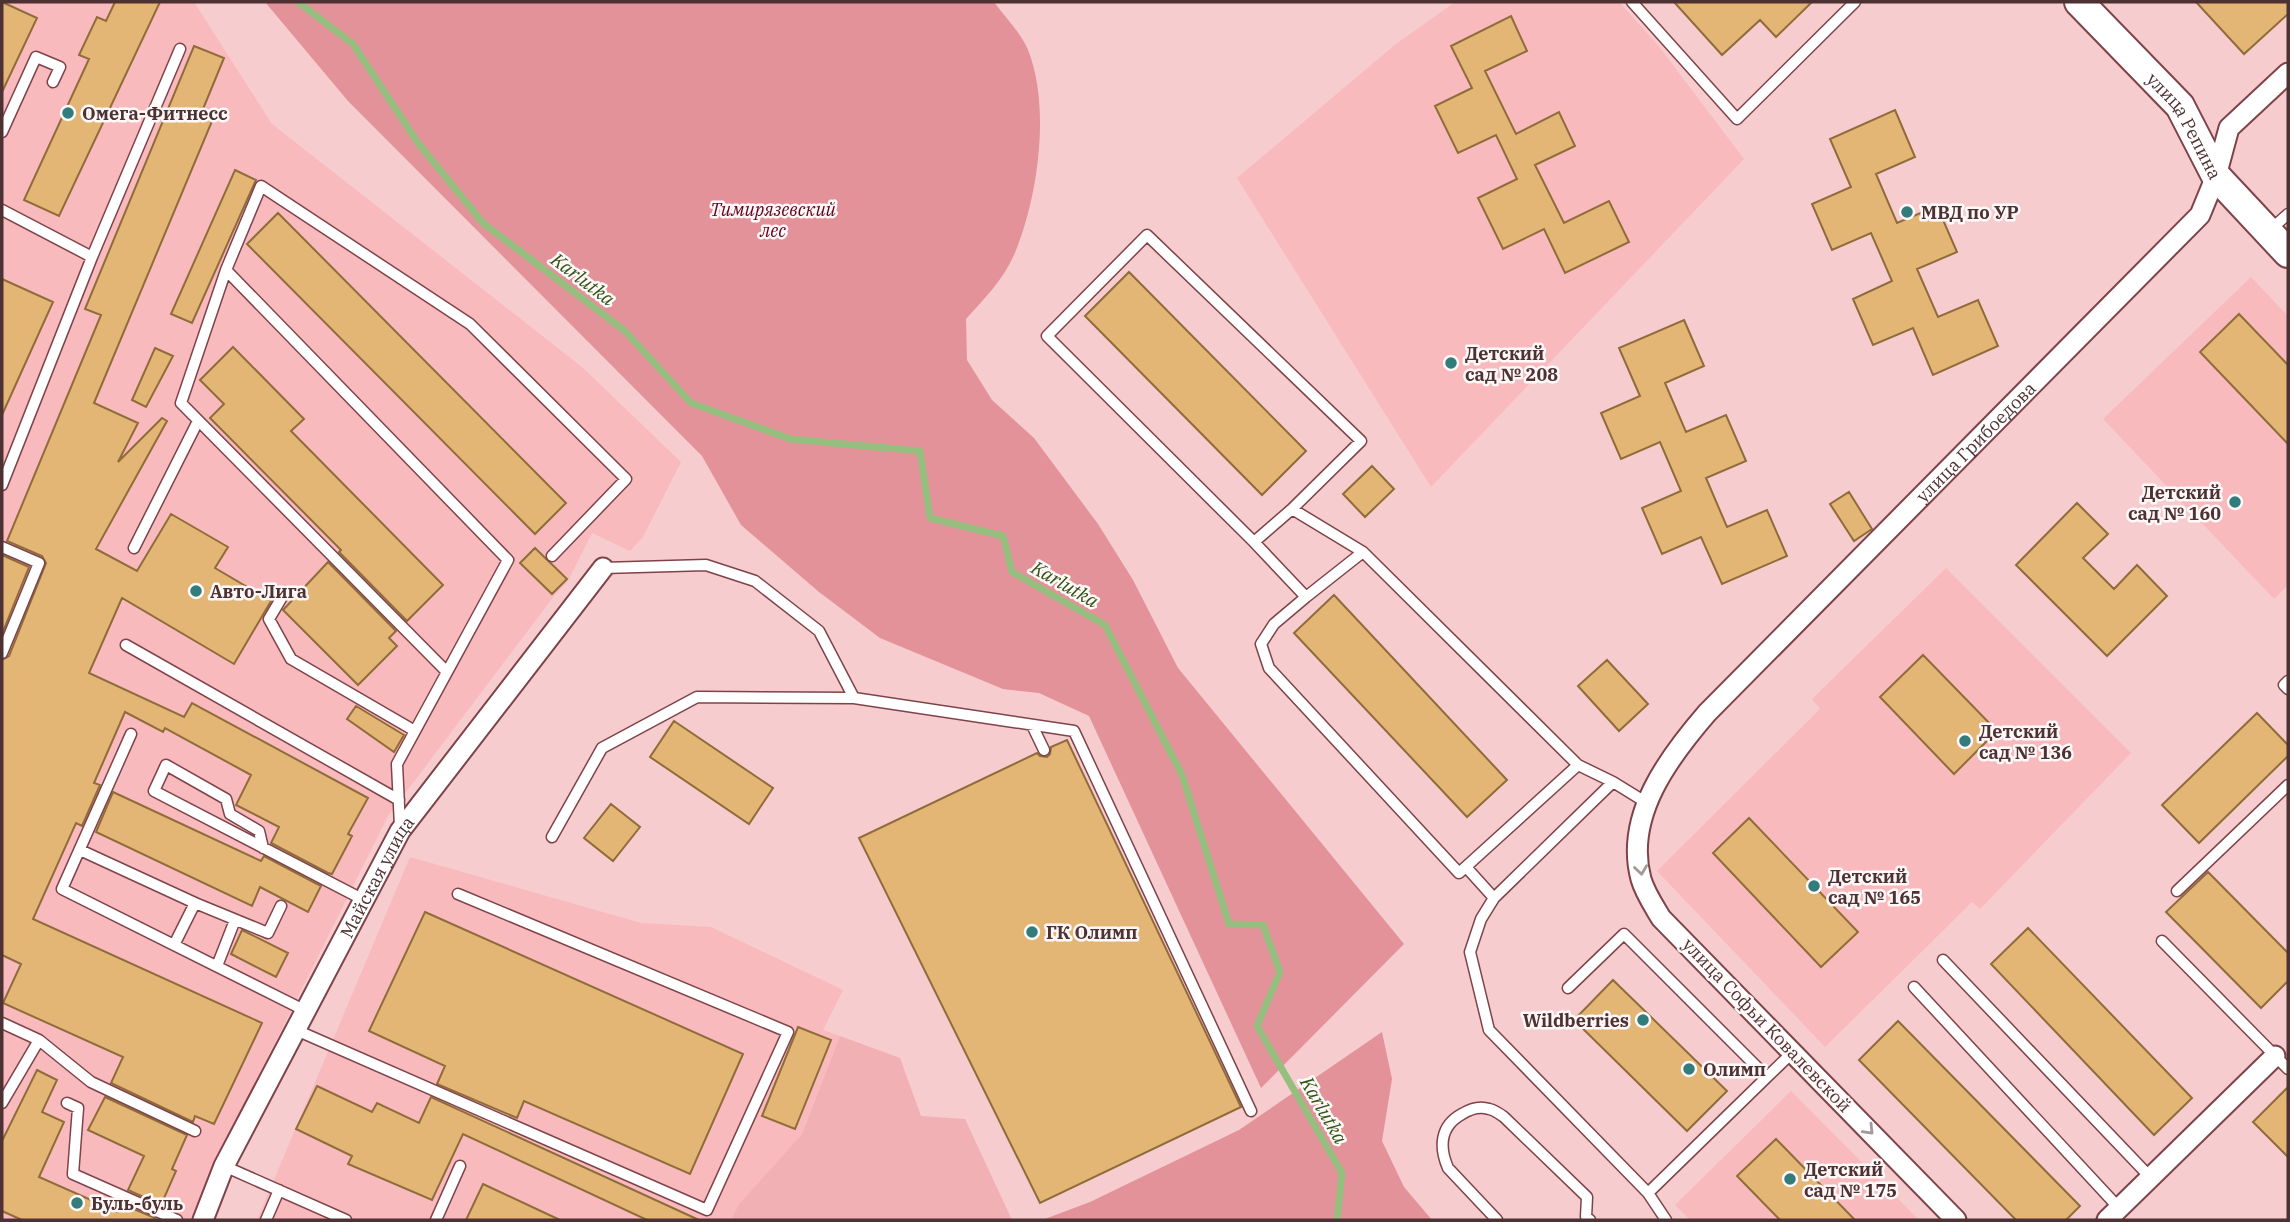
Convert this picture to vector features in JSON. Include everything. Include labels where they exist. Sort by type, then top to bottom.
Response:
[{"type":"street","name":"улица Репина","points":[[2079,2],[2180,106],[2216,176],[2278,223],[2288,253]]},
{"type":"street","name":"улица Грибоедова","points":[[1647,803],[1678,746],[1707,713],[2200,215],[2216,176],[2229,128],[2288,73]]},
{"type":"street","name":"Майская улица","points":[[203,1220],[224,1166],[400,831],[603,568]]},
{"type":"street","name":"улица Софьи Ковалевской","points":[[1647,803],[1640,825],[1638,849],[1641,878],[1661,918],[1956,1220]]},
{"type":"street","points":[[2113,1214],[2282,1063]]},
{"type":"lane","points":[[1632,2],[1737,119],[1855,2]]},
{"type":"lane","points":[[2,485],[92,257],[180,49]]},
{"type":"lane","points":[[2,132],[36,57],[60,67],[53,82]]},
{"type":"lane","points":[[446,671],[181,403],[226,270],[261,186],[470,324],[626,480],[552,556]]},
{"type":"lane","points":[[2,210],[92,257]]},
{"type":"lane","points":[[1254,542],[1361,441],[1147,234],[1048,336],[1306,597]]},
{"type":"lane","points":[[226,270],[508,560],[397,764],[400,831]]},
{"type":"lane","points":[[135,548],[198,421]]},
{"type":"lane","points":[[1292,509],[1363,552],[1578,765],[1647,803]]},
{"type":"lane","points":[[2,547],[39,563],[2,653]]},
{"type":"lane","points":[[1363,552],[1274,624],[1261,644],[1269,668],[1459,873],[1578,765]]},
{"type":"lane","points":[[603,568],[706,565],[755,581],[819,631],[854,698]]},
{"type":"lane","points":[[285,592],[269,618],[291,659],[415,731]]},
{"type":"lane","points":[[126,645],[399,800]]},
{"type":"lane","points":[[2288,681],[2284,685],[2288,689]]},
{"type":"lane","points":[[552,836],[602,748],[697,696],[854,698],[1074,732],[1251,1111]]},
{"type":"lane","points":[[1032,725],[1044,751]]},
{"type":"lane","points":[[131,734],[62,890],[306,1011]]},
{"type":"lane","points":[[263,848],[259,831],[230,814],[226,799],[166,765],[154,791],[263,848],[364,900]]},
{"type":"lane","points":[[1613,782],[1494,898],[1481,919],[1470,952],[1489,1030],[1648,1193],[1666,1220]]},
{"type":"lane","points":[[2177,891],[2288,785]]},
{"type":"lane","points":[[80,850],[268,933],[281,906]]},
{"type":"lane","points":[[1466,867],[1494,898]]},
{"type":"lane","points":[[296,1030],[707,1210],[788,1032],[458,894]]},
{"type":"lane","points":[[174,945],[195,903]]},
{"type":"lane","points":[[217,965],[235,920]]},
{"type":"lane","points":[[1568,988],[1624,934],[1767,1077]]},
{"type":"lane","points":[[2162,941],[2282,1063]]},
{"type":"lane","points":[[1943,960],[2151,1178]]},
{"type":"lane","points":[[1914,987],[2113,1214]]},
{"type":"lane","points":[[2,1023],[39,1040],[91,1082],[195,1131]]},
{"type":"lane","points":[[2,1103],[39,1040]]},
{"type":"lane","points":[[1648,1193],[1793,1052]]},
{"type":"lane","points":[[67,1103],[78,1108],[73,1174],[177,1220]]},
{"type":"lane","points":[[1497,1220],[1448,1168],[1444,1157],[1444,1132],[1453,1119],[1479,1108],[1490,1109],[1504,1116],[1587,1197],[1586,1217],[1590,1220]]},
{"type":"lane","points":[[224,1166],[346,1220]]},
{"type":"lane","points":[[436,1220],[460,1166]]},
{"type":"lane","points":[[266,1220],[279,1190]]},
{"type":"shaded area","points":[[2,2],[194,2],[272,124],[582,367],[681,462],[643,537],[630,551],[592,533],[568,581],[388,816],[215,1163],[192,1220],[2,1220]]},
{"type":"shaded area","name":"Детский сад № 208","points":[[1455,2],[1619,2],[1657,44],[1744,159],[1431,487],[1237,178],[1396,44]]},
{"type":"shaded area","name":"Детский сад № 160","points":[[2251,277],[2288,316],[2288,585],[2274,599],[2103,419]]},
{"type":"shaded area","points":[[1946,568],[2131,753],[1980,909],[1972,902],[1825,1047],[1657,871],[1820,709],[1812,699]]},
{"type":"shaded area","points":[[410,857],[641,923],[711,927],[843,990],[823,1030],[840,1036],[802,1134],[739,1204],[731,1220],[257,1220]]},
{"type":"shaded area","points":[[840,1036],[900,1058],[921,1116],[965,1119],[1012,1220],[731,1220],[739,1204],[802,1134]]},
{"type":"shaded area","name":"Детский сад № 175","points":[[1791,1091],[1919,1220],[1690,1220],[1675,1205]]},
{"type":"green space","name":"Тимирязевский лес","points":[[265,2],[994,2],[1025,44],[1035,73],[1039,98],[1039,153],[1030,207],[1014,255],[999,281],[966,319],[967,360],[992,400],[1034,438],[1098,524],[1133,580],[1178,668],[1404,944],[1261,1088],[1089,716],[1039,693],[1003,689],[880,638],[819,592],[741,525],[702,456],[348,101]]},
{"type":"green space","points":[[1382,1032],[1392,1079],[1382,1141],[1404,1187],[1432,1220],[1042,1220],[1090,1202],[1239,1130]]},
{"type":"building","points":[[2,2],[37,18],[2,92]]},
{"type":"building","points":[[115,2],[160,2],[59,216],[24,200],[89,59],[79,55],[97,17],[106,21]]},
{"type":"building","points":[[1674,2],[1812,2],[1776,37],[1760,20],[1722,55]]},
{"type":"building","points":[[2196,2],[2288,2],[2288,14],[2244,54]]},
{"type":"building","points":[[1511,16],[1527,51],[1485,71],[1516,134],[1559,112],[1575,146],[1535,165],[1564,223],[1609,201],[1629,242],[1565,273],[1544,229],[1503,249],[1478,198],[1517,179],[1496,135],[1458,153],[1435,106],[1472,88],[1451,46]]},
{"type":"building","points":[[194,46],[224,58],[203,109],[215,114],[94,403],[138,423],[118,462],[162,418],[167,421],[96,549],[137,571],[171,514],[228,547],[215,568],[271,601],[234,664],[122,598],[89,673],[184,717],[192,703],[368,798],[348,834],[352,836],[332,874],[328,873],[271,843],[279,827],[236,805],[251,775],[165,728],[163,732],[125,712],[94,783],[100,785],[82,826],[76,823],[33,919],[262,1023],[214,1124],[195,1116],[193,1122],[111,1083],[123,1057],[3,1003],[21,964],[2,955],[2,660],[9,656],[46,563],[42,556],[7,541],[101,315],[85,309]]},
{"type":"building","points":[[1895,110],[1915,157],[1876,174],[1897,223],[1937,206],[1957,252],[1917,269],[1938,317],[1978,300],[1998,346],[1933,375],[1913,328],[1873,345],[1853,299],[1892,281],[1871,233],[1832,250],[1812,204],[1851,187],[1830,139]]},
{"type":"building","points":[[235,170],[256,180],[192,323],[171,314]]},
{"type":"building","points":[[278,213],[566,503],[535,534],[247,244]]},
{"type":"building","points":[[1129,272],[1306,451],[1262,495],[1085,316]]},
{"type":"building","points":[[2,279],[53,302],[2,415]]},
{"type":"building","points":[[2239,314],[2288,365],[2288,444],[2200,352]]},
{"type":"building","points":[[1684,320],[1704,366],[1665,383],[1686,432],[1726,415],[1746,461],[1706,478],[1727,527],[1767,510],[1787,556],[1722,584],[1701,537],[1662,554],[1642,508],[1681,491],[1660,442],[1621,459],[1601,413],[1640,396],[1619,348]]},
{"type":"building","points":[[233,347],[304,419],[291,431],[443,585],[407,621],[210,418],[224,404],[200,380]]},
{"type":"building","points":[[155,348],[173,356],[146,407],[132,400]]},
{"type":"building","points":[[1372,466],[1394,489],[1365,517],[1343,494]]},
{"type":"building","points":[[1849,492],[1872,529],[1854,541],[1830,504]]},
{"type":"building","points":[[2077,503],[2108,534],[2083,558],[2114,589],[2137,565],[2167,596],[2107,656],[2016,565]]},
{"type":"building","points":[[535,548],[567,579],[552,594],[520,563]]},
{"type":"building","points":[[2,555],[29,567],[2,634]]},
{"type":"building","points":[[328,562],[396,631],[389,638],[397,646],[358,685],[283,610]]},
{"type":"building","points":[[1334,595],[1507,780],[1467,817],[1294,633]]},
{"type":"building","points":[[1923,655],[1997,731],[1954,774],[1880,697]]},
{"type":"building","points":[[1607,660],[1648,704],[1619,731],[1578,686]]},
{"type":"building","points":[[356,706],[404,735],[394,752],[347,719]]},
{"type":"building","points":[[2257,713],[2288,745],[2288,756],[2199,843],[2162,805]]},
{"type":"building","points":[[674,721],[773,788],[749,824],[650,757]]},
{"type":"building","name":"ГК Олимп","points":[[1067,740],[1241,1107],[1040,1203],[859,838],[1037,753],[1047,757],[1051,747]]},
{"type":"building","points":[[113,792],[261,861],[264,856],[321,886],[308,912],[260,887],[252,906],[96,832]]},
{"type":"building","points":[[611,804],[640,827],[613,861],[584,838]]},
{"type":"building","points":[[1749,818],[1858,932],[1821,967],[1713,853]]},
{"type":"building","points":[[2208,872],[2288,953],[2288,981],[2261,1008],[2166,912]]},
{"type":"building","points":[[425,912],[743,1054],[690,1174],[524,1101],[517,1118],[437,1084],[445,1066],[369,1031]]},
{"type":"building","points":[[2028,928],[2192,1098],[2154,1135],[1991,964]]},
{"type":"building","points":[[242,930],[288,953],[276,977],[231,954]]},
{"type":"building","points":[[1613,980],[1727,1091],[1687,1131],[1574,1020]]},
{"type":"building","points":[[1898,1021],[2080,1206],[2066,1220],[2016,1220],[1859,1060]]},
{"type":"building","points":[[798,1027],[831,1040],[795,1129],[762,1116]]},
{"type":"building","points":[[37,1070],[57,1080],[42,1112],[64,1122],[39,1177],[118,1212],[122,1204],[155,1218],[154,1220],[22,1220],[2,1211],[2,1141]]},
{"type":"building","points":[[317,1086],[372,1112],[377,1103],[419,1123],[431,1097],[699,1220],[647,1220],[463,1134],[432,1200],[348,1164],[352,1156],[296,1129]]},
{"type":"building","points":[[2288,1087],[2288,1157],[2253,1122]]},
{"type":"building","points":[[105,1097],[187,1135],[172,1169],[176,1171],[161,1205],[128,1190],[144,1156],[88,1130]]},
{"type":"building","points":[[1776,1139],[1855,1220],[1780,1220],[1737,1176]]},
{"type":"building","points":[[483,1184],[560,1220],[466,1220]]},
{"type":"waterway","name":"Karlutka","points":[[298,2],[353,44],[418,143],[483,223],[625,331],[691,403],[790,439],[920,451],[930,518],[1003,536],[1012,572],[1105,625],[1182,775],[1229,924],[1263,925],[1280,972],[1257,1026],[1342,1173],[1337,1220]]},
{"type":"place","name":"Омега-Фитнесс","points":[[68,113]]},
{"type":"place","name":"МВД по УР","points":[[1907,212]]},
{"type":"place","name":"Детский сад № 208","points":[[1451,363]]},
{"type":"place","name":"Детский сад № 160","points":[[2235,502]]},
{"type":"place","name":"Авто-Лига","points":[[196,591]]},
{"type":"place","name":"Детский сад № 136","points":[[1965,741]]},
{"type":"place","name":"Детский сад № 165","points":[[1814,886]]},
{"type":"place","name":"ГК Олимп","points":[[1032,932]]},
{"type":"place","name":"Wildberries","points":[[1643,1020]]},
{"type":"place","name":"Олимп","points":[[1689,1069]]},
{"type":"place","name":"Детский сад № 175","points":[[1790,1179]]},
{"type":"place","name":"Буль-буль","points":[[77,1203]]}]
